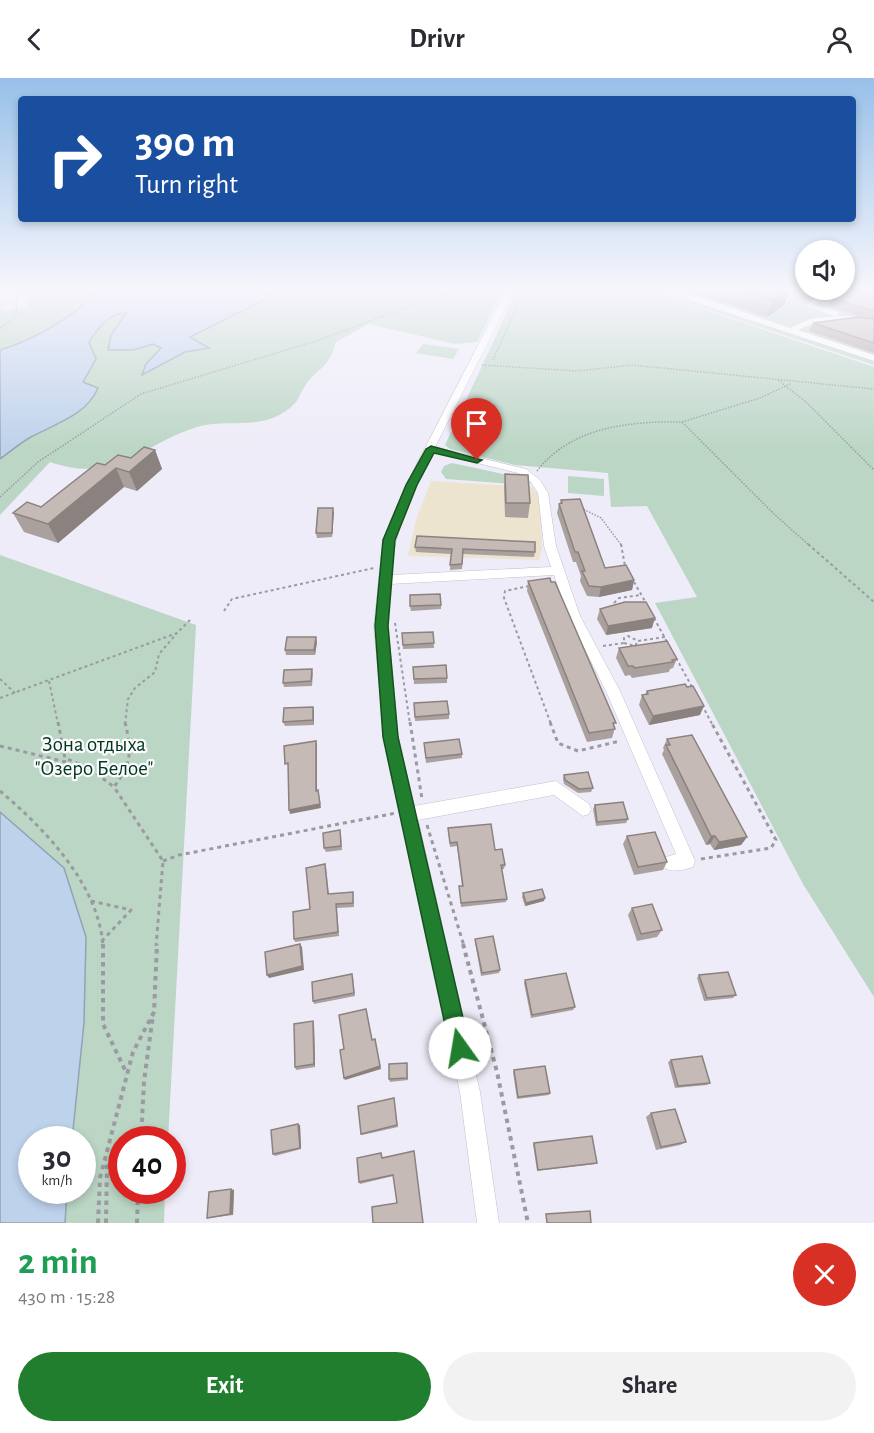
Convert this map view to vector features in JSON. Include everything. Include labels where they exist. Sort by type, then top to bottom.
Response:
[{"type":"street","points":[[484,342],[411,485],[389,540],[380,574],[381,626],[391,737],[413,812],[470,1092],[488,1223]]},
{"type":"street","points":[[826,342],[874,358]]},
{"type":"street","points":[[431,449],[522,471],[533,478],[543,493],[550,546],[574,616],[592,647],[687,861],[672,863]]},
{"type":"street","points":[[380,574],[559,571]]},
{"type":"street","points":[[413,812],[556,788],[583,809]]},
{"type":"path","points":[[0,496],[38,462],[117,407],[141,394],[311,342]]},
{"type":"path","points":[[493,360],[501,342]]},
{"type":"path","points":[[473,365],[577,371],[610,371],[632,365],[874,389]]},
{"type":"path","points":[[778,380],[874,470]]},
{"type":"path","points":[[533,478],[541,464],[574,439],[589,432],[628,425],[682,422],[750,402],[794,382]]},
{"type":"path","points":[[682,422],[774,514],[874,602]]},
{"type":"path","points":[[577,507],[588,509],[615,533],[624,552],[624,565],[647,606]]},
{"type":"path","points":[[224,611],[232,599],[380,574]]},
{"type":"path","points":[[536,585],[510,589],[503,594],[558,742],[578,751],[633,737]]},
{"type":"path","points":[[614,603],[620,598],[641,595]]},
{"type":"path","points":[[653,616],[670,647]]},
{"type":"path","points":[[114,787],[128,767],[129,740],[124,720],[128,699],[135,688],[155,672],[159,654],[192,618]]},
{"type":"path","points":[[395,621],[413,812],[471,968],[521,1178],[528,1223]]},
{"type":"path","points":[[0,698],[177,633]]},
{"type":"path","points":[[624,642],[624,638],[628,636],[638,640],[664,637]]},
{"type":"path","points":[[592,647],[624,642],[632,647],[638,645],[638,640]]},
{"type":"path","points":[[676,657],[693,688]]},
{"type":"path","points":[[0,679],[15,693]]},
{"type":"path","points":[[49,681],[65,758],[72,764]]},
{"type":"path","points":[[687,861],[771,848],[776,840],[699,699]]},
{"type":"path","points":[[0,746],[89,768],[114,787],[163,861],[158,906],[154,1012],[144,1081],[142,1126]]},
{"type":"path","points":[[0,791],[67,862],[86,888],[101,929],[102,1018],[111,1044],[127,1075]]},
{"type":"path","points":[[163,861],[179,855],[413,812]]},
{"type":"path","points":[[91,901],[131,910],[101,942]]},
{"type":"path","points":[[98,1223],[100,1178],[107,1159],[133,1052],[154,1012]]},
{"type":"path","points":[[106,1223],[107,1159]]},
{"type":"path","points":[[137,1223],[138,1204]]},
{"type":"shaded area","points":[[431,481],[532,487],[540,497],[542,549],[539,560],[408,556],[416,520]]},
{"type":"green space","points":[[0,342],[21,342],[15,345],[0,350]]},
{"type":"green space","points":[[89,342],[122,342],[133,350],[153,344],[161,348],[146,364],[143,374],[185,352],[208,349],[198,342],[336,342],[326,364],[310,379],[296,402],[275,417],[264,421],[197,427],[177,434],[128,460],[111,466],[93,469],[73,468],[50,462],[0,515],[0,459],[28,438],[67,419],[85,374],[96,359]]},
{"type":"green space","points":[[493,342],[802,342],[874,367],[874,997],[803,884],[655,603],[697,597],[647,506],[611,507],[608,473],[515,465],[450,449],[445,445]]},
{"type":"green space","points":[[807,342],[874,342],[874,365]]},
{"type":"green space","points":[[423,344],[459,349],[453,359],[416,353]]},
{"type":"green space","points":[[452,463],[512,476],[512,484],[446,479],[441,472],[444,466]]},
{"type":"green space","points":[[568,476],[604,479],[604,496],[568,493]]},
{"type":"green space","name":"Зона отдыха \"Озеро Белое\"","points":[[0,555],[196,625],[169,1126],[108,1126],[108,1204],[165,1204],[164,1223],[65,1223],[66,1204],[96,1204],[96,1126],[73,1126],[84,1023],[86,937],[64,868],[0,812]]},
{"type":"water","points":[[21,342],[89,342],[96,359],[83,382],[98,388],[93,397],[78,412],[27,439],[0,459],[0,350]]},
{"type":"water","points":[[110,342],[199,342],[209,348],[185,352],[142,375],[146,364],[161,348],[153,344],[133,350],[108,350]]},
{"type":"water","points":[[0,812],[64,868],[86,937],[84,1023],[73,1126],[18,1126],[18,1204],[66,1204],[65,1223],[0,1223]]},
{"type":"building","points":[[144,447],[155,450],[129,472],[116,468],[48,524],[13,513],[27,502],[41,507],[97,463],[105,465],[118,455],[131,458]]},
{"type":"building","points":[[505,474],[528,475],[530,503],[506,503]]},
{"type":"building","points":[[580,499],[605,568],[626,565],[634,580],[601,587],[589,586],[559,504],[562,503],[561,500]]},
{"type":"building","points":[[318,508],[333,508],[332,533],[316,533]]},
{"type":"building","points":[[417,536],[535,542],[535,552],[463,549],[462,564],[450,565],[452,549],[415,547]]},
{"type":"building","points":[[550,578],[551,582],[555,582],[616,723],[613,723],[615,729],[589,733],[528,581]]},
{"type":"building","points":[[440,594],[441,605],[410,606],[410,595]]},
{"type":"building","points":[[625,602],[646,602],[655,618],[608,626],[600,609]]},
{"type":"building","points":[[433,632],[434,643],[403,645],[402,633]]},
{"type":"building","points":[[287,637],[316,637],[314,650],[285,650]]},
{"type":"building","points":[[667,641],[677,659],[672,660],[673,662],[635,668],[628,666],[619,648]]},
{"type":"building","points":[[446,665],[447,678],[414,679],[413,667]]},
{"type":"building","points":[[312,669],[311,681],[283,683],[284,670]]},
{"type":"building","points":[[685,684],[687,687],[693,686],[704,706],[653,716],[642,695],[648,694],[647,691]]},
{"type":"building","points":[[447,701],[449,714],[415,717],[414,703]]},
{"type":"building","points":[[313,707],[313,720],[283,722],[284,708]]},
{"type":"building","points":[[692,735],[747,837],[719,842],[715,836],[711,836],[666,745],[670,745],[667,739]]},
{"type":"building","points":[[459,739],[462,754],[426,758],[424,743]]},
{"type":"building","points":[[316,741],[316,791],[318,790],[320,804],[289,810],[288,763],[285,764],[284,746]]},
{"type":"building","points":[[588,772],[593,788],[579,789],[565,780],[564,775]]},
{"type":"building","points":[[623,802],[628,819],[597,822],[595,805]]},
{"type":"building","points":[[491,824],[495,850],[502,849],[505,865],[501,865],[507,899],[461,903],[459,886],[463,886],[457,842],[450,843],[448,828]]},
{"type":"building","points":[[340,830],[341,846],[324,848],[323,833]]},
{"type":"building","points":[[655,832],[667,862],[638,867],[627,836]]},
{"type":"building","points":[[325,864],[328,894],[353,892],[353,903],[336,904],[338,932],[294,939],[293,912],[310,909],[306,868]]},
{"type":"building","points":[[542,889],[545,898],[526,903],[523,893]]},
{"type":"building","points":[[652,904],[662,930],[641,934],[632,908]]},
{"type":"building","points":[[493,936],[500,970],[482,973],[475,939]]},
{"type":"building","points":[[300,944],[302,966],[267,975],[265,952]]},
{"type":"building","points":[[728,972],[736,995],[707,998],[699,975]]},
{"type":"building","points":[[566,973],[575,1007],[532,1015],[525,980]]},
{"type":"building","points":[[352,974],[354,993],[313,1001],[312,982]]},
{"type":"building","points":[[366,1009],[380,1066],[344,1078],[340,1050],[344,1049],[339,1015]]},
{"type":"building","points":[[313,1021],[314,1064],[295,1067],[294,1024]]},
{"type":"building","points":[[702,1056],[710,1083],[678,1086],[671,1060]]},
{"type":"building","points":[[407,1063],[407,1078],[389,1079],[389,1064]]},
{"type":"building","points":[[545,1066],[550,1093],[518,1097],[514,1070]]},
{"type":"building","points":[[394,1098],[397,1125],[361,1134],[358,1106]]},
{"type":"building","points":[[675,1109],[686,1142],[661,1147],[651,1113]]},
{"type":"building","points":[[298,1124],[300,1148],[273,1154],[271,1130]]},
{"type":"building","points":[[592,1136],[597,1163],[538,1170],[534,1143]]},
{"type":"building","points":[[414,1151],[423,1223],[373,1223],[372,1207],[397,1203],[393,1175],[359,1182],[357,1158],[381,1153],[382,1158]]},
{"type":"building","points":[[231,1189],[230,1214],[207,1218],[209,1192]]},
{"type":"building","points":[[590,1211],[591,1223],[547,1223],[546,1214]]},
{"type":"route","points":[[460,1048],[391,737],[381,626],[389,540],[411,485],[431,449],[477,460]]}]
